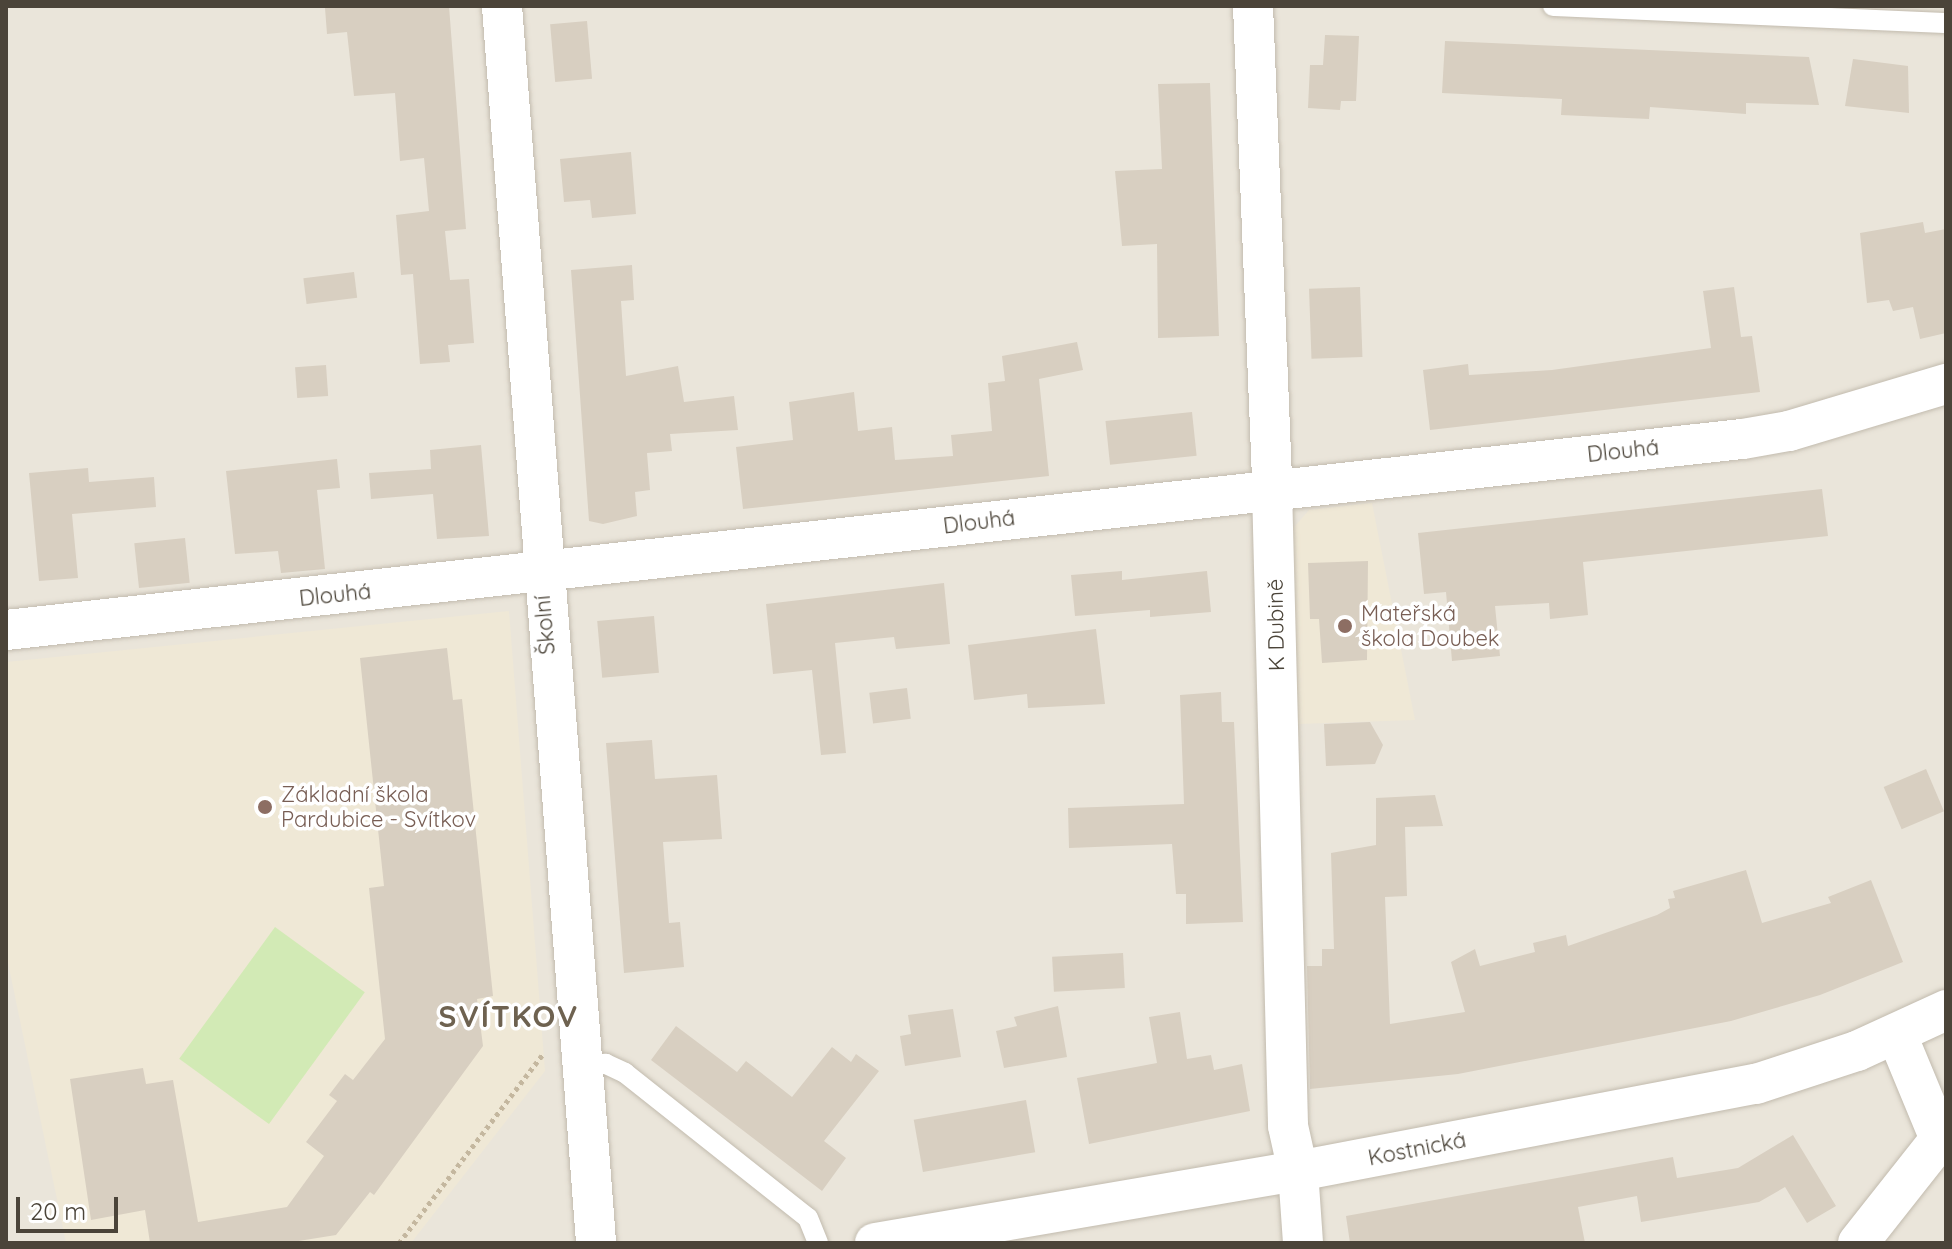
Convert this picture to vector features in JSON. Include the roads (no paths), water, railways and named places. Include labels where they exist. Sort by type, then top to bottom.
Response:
[{"type":"street","name":"Školní","points":[[502,6],[541,572],[596,1243]]},
{"type":"street","name":"K Dubině","points":[[1253,6],[1272,488],[1288,1126],[1298,1171],[1303,1243]]},
{"type":"street","name":"Dlouhá","points":[[6,630],[1272,488],[1743,439],[1789,431],[1946,384]]},
{"type":"street","name":"Kostnická","points":[[875,1243],[1298,1171],[1756,1084],[1897,1035],[1946,1010]]},
{"type":"street","points":[[1858,1243],[1943,1141],[1897,1035]]},
{"type":"lane","points":[[1553,6],[1946,23]]},
{"type":"lane","points":[[580,1056],[625,1073],[808,1218],[818,1243]]},
{"type":"place","name":"Mateřská škola Doubek","points":[[1345,626]]},
{"type":"place","name":"Základní škola Pardubice - Svítkov","points":[[265,807]]},
{"type":"district","name":"SVÍTKOV","points":[[509,1016]]}]
